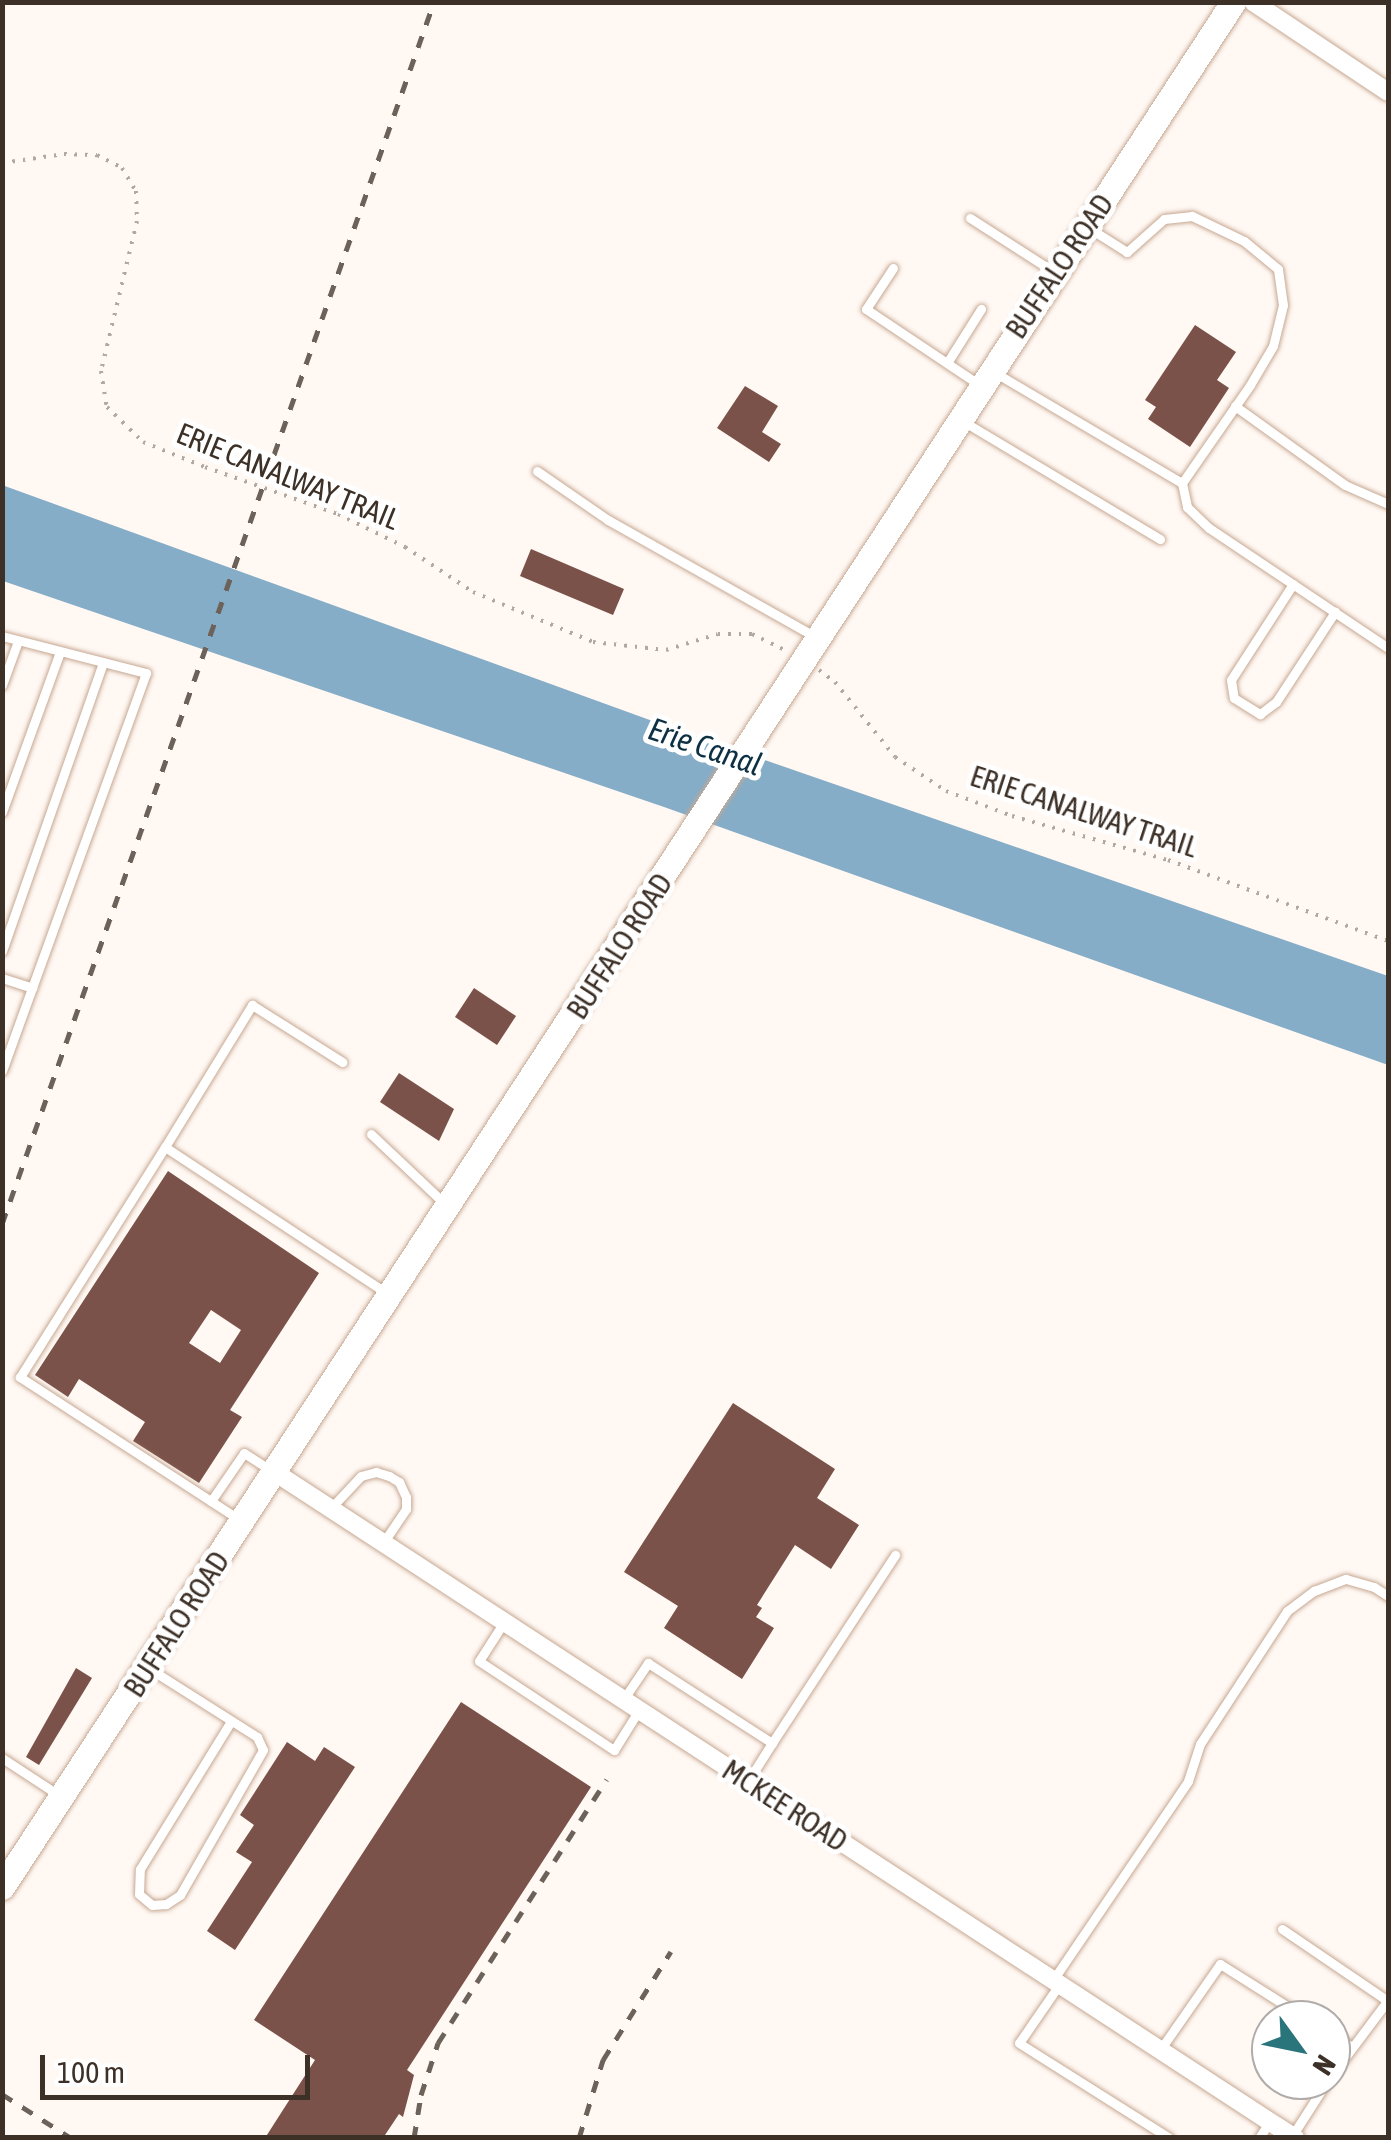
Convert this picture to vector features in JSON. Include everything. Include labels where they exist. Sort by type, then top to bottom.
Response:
[{"type":"main road","name":"BUFFALO ROAD","points":[[2,1888],[391,1297],[985,377],[1056,274],[1224,5]]},
{"type":"street","points":[[1253,2],[1388,92]]},
{"type":"street","name":"MCKEE ROAD","points":[[276,1473],[1160,2050],[1264,2129],[1294,2137]]},
{"type":"lane","points":[[1086,227],[1127,252],[1164,219],[1192,216],[1244,242],[1278,270],[1283,305],[1273,346],[1182,483],[1187,507],[1209,528],[1388,648]]},
{"type":"lane","points":[[970,218],[1056,274]]},
{"type":"lane","points":[[893,268],[866,309],[947,363],[985,377],[1182,483]]},
{"type":"lane","points":[[947,363],[981,310]]},
{"type":"lane","points":[[1236,406],[1345,486],[1388,504]]},
{"type":"lane","points":[[959,419],[1160,539]]},
{"type":"lane","points":[[537,472],[812,649]]},
{"type":"lane","points":[[1294,584],[1231,680],[1234,698],[1260,714],[1276,702],[1335,612]]},
{"type":"lane","points":[[2,636],[146,674],[2,1071]]},
{"type":"lane","points":[[2,685],[18,641]]},
{"type":"lane","points":[[2,812],[60,652]]},
{"type":"lane","points":[[2,951],[103,662]]},
{"type":"lane","points":[[2,978],[32,988]]},
{"type":"lane","points":[[244,1522],[20,1378],[252,1006],[342,1062]]},
{"type":"lane","points":[[370,1134],[429,1192],[450,1206]]},
{"type":"lane","points":[[165,1147],[391,1297]]},
{"type":"lane","points":[[211,1501],[244,1453],[276,1473]]},
{"type":"lane","points":[[330,1509],[361,1476],[376,1472],[399,1482],[406,1497],[406,1509],[383,1543]]},
{"type":"lane","points":[[748,1781],[896,1555]]},
{"type":"lane","points":[[1168,2138],[1019,2043],[1188,1781],[1200,1744],[1287,1611],[1314,1591],[1346,1579],[1388,1596]]},
{"type":"lane","points":[[504,1622],[480,1662],[614,1750],[648,1663],[772,1743]]},
{"type":"lane","points":[[148,1667],[231,1720],[258,1738],[263,1750],[180,1895],[166,1904],[152,1905],[139,1894],[140,1869],[231,1720]]},
{"type":"lane","points":[[2,1758],[62,1798]]},
{"type":"lane","points":[[1282,1929],[1388,2001],[1351,2045]]},
{"type":"lane","points":[[1160,2050],[1220,1964],[1277,2000]]},
{"type":"lane","points":[[1294,2137],[1317,2100]]},
{"type":"path","name":"ERIE CANALWAY TRAIL","points":[[2,163],[64,154],[97,155],[122,168],[136,191],[137,221],[101,370],[107,408],[142,442],[338,514],[405,547],[472,592],[594,642],[666,650],[718,634],[752,634],[812,649],[895,757],[946,791],[1012,816],[1168,860],[1388,941]]},
{"type":"water","name":"Erie Canal","points":[[2,485],[658,723],[1388,976],[1388,1065],[664,807],[3,581]]},
{"type":"building","points":[[1195,325],[1236,352],[1217,380],[1229,388],[1190,447],[1148,419],[1156,407],[1145,400]]},
{"type":"building","points":[[745,386],[778,406],[762,432],[781,444],[769,462],[717,428]]},
{"type":"building","points":[[531,549],[624,589],[613,615],[520,576]]},
{"type":"building","points":[[474,988],[516,1016],[497,1045],[455,1017]]},
{"type":"building","points":[[399,1073],[454,1109],[439,1141],[380,1102]]},
{"type":"building","points":[[168,1171],[319,1273],[230,1410],[242,1417],[199,1483],[133,1441],[145,1422],[79,1379],[68,1397],[35,1375]],"holes":[[[211,1310],[241,1330],[220,1363],[189,1343]]]},
{"type":"building","points":[[733,1403],[835,1469],[817,1498],[859,1525],[831,1569],[795,1545],[757,1605],[762,1608],[756,1617],[774,1628],[742,1679],[664,1628],[678,1606],[624,1572]]},
{"type":"building","points":[[76,1668],[92,1678],[39,1765],[26,1757]]},
{"type":"building","points":[[461,1702],[591,1787],[407,2070],[414,2075],[403,2117],[399,2114],[383,2138],[265,2138],[315,2060],[254,2020]]},
{"type":"building","points":[[287,1742],[315,1761],[324,1747],[355,1767],[235,1950],[207,1931],[252,1862],[236,1852],[254,1825],[240,1815]]},
{"type":"railway","points":[[2,1224],[434,2]]},
{"type":"railway","points":[[414,2138],[421,2095],[438,2043],[607,1779]]},
{"type":"railway","points":[[579,2138],[603,2060],[671,1951]]},
{"type":"railway","points":[[2,2094],[71,2138]]}]
